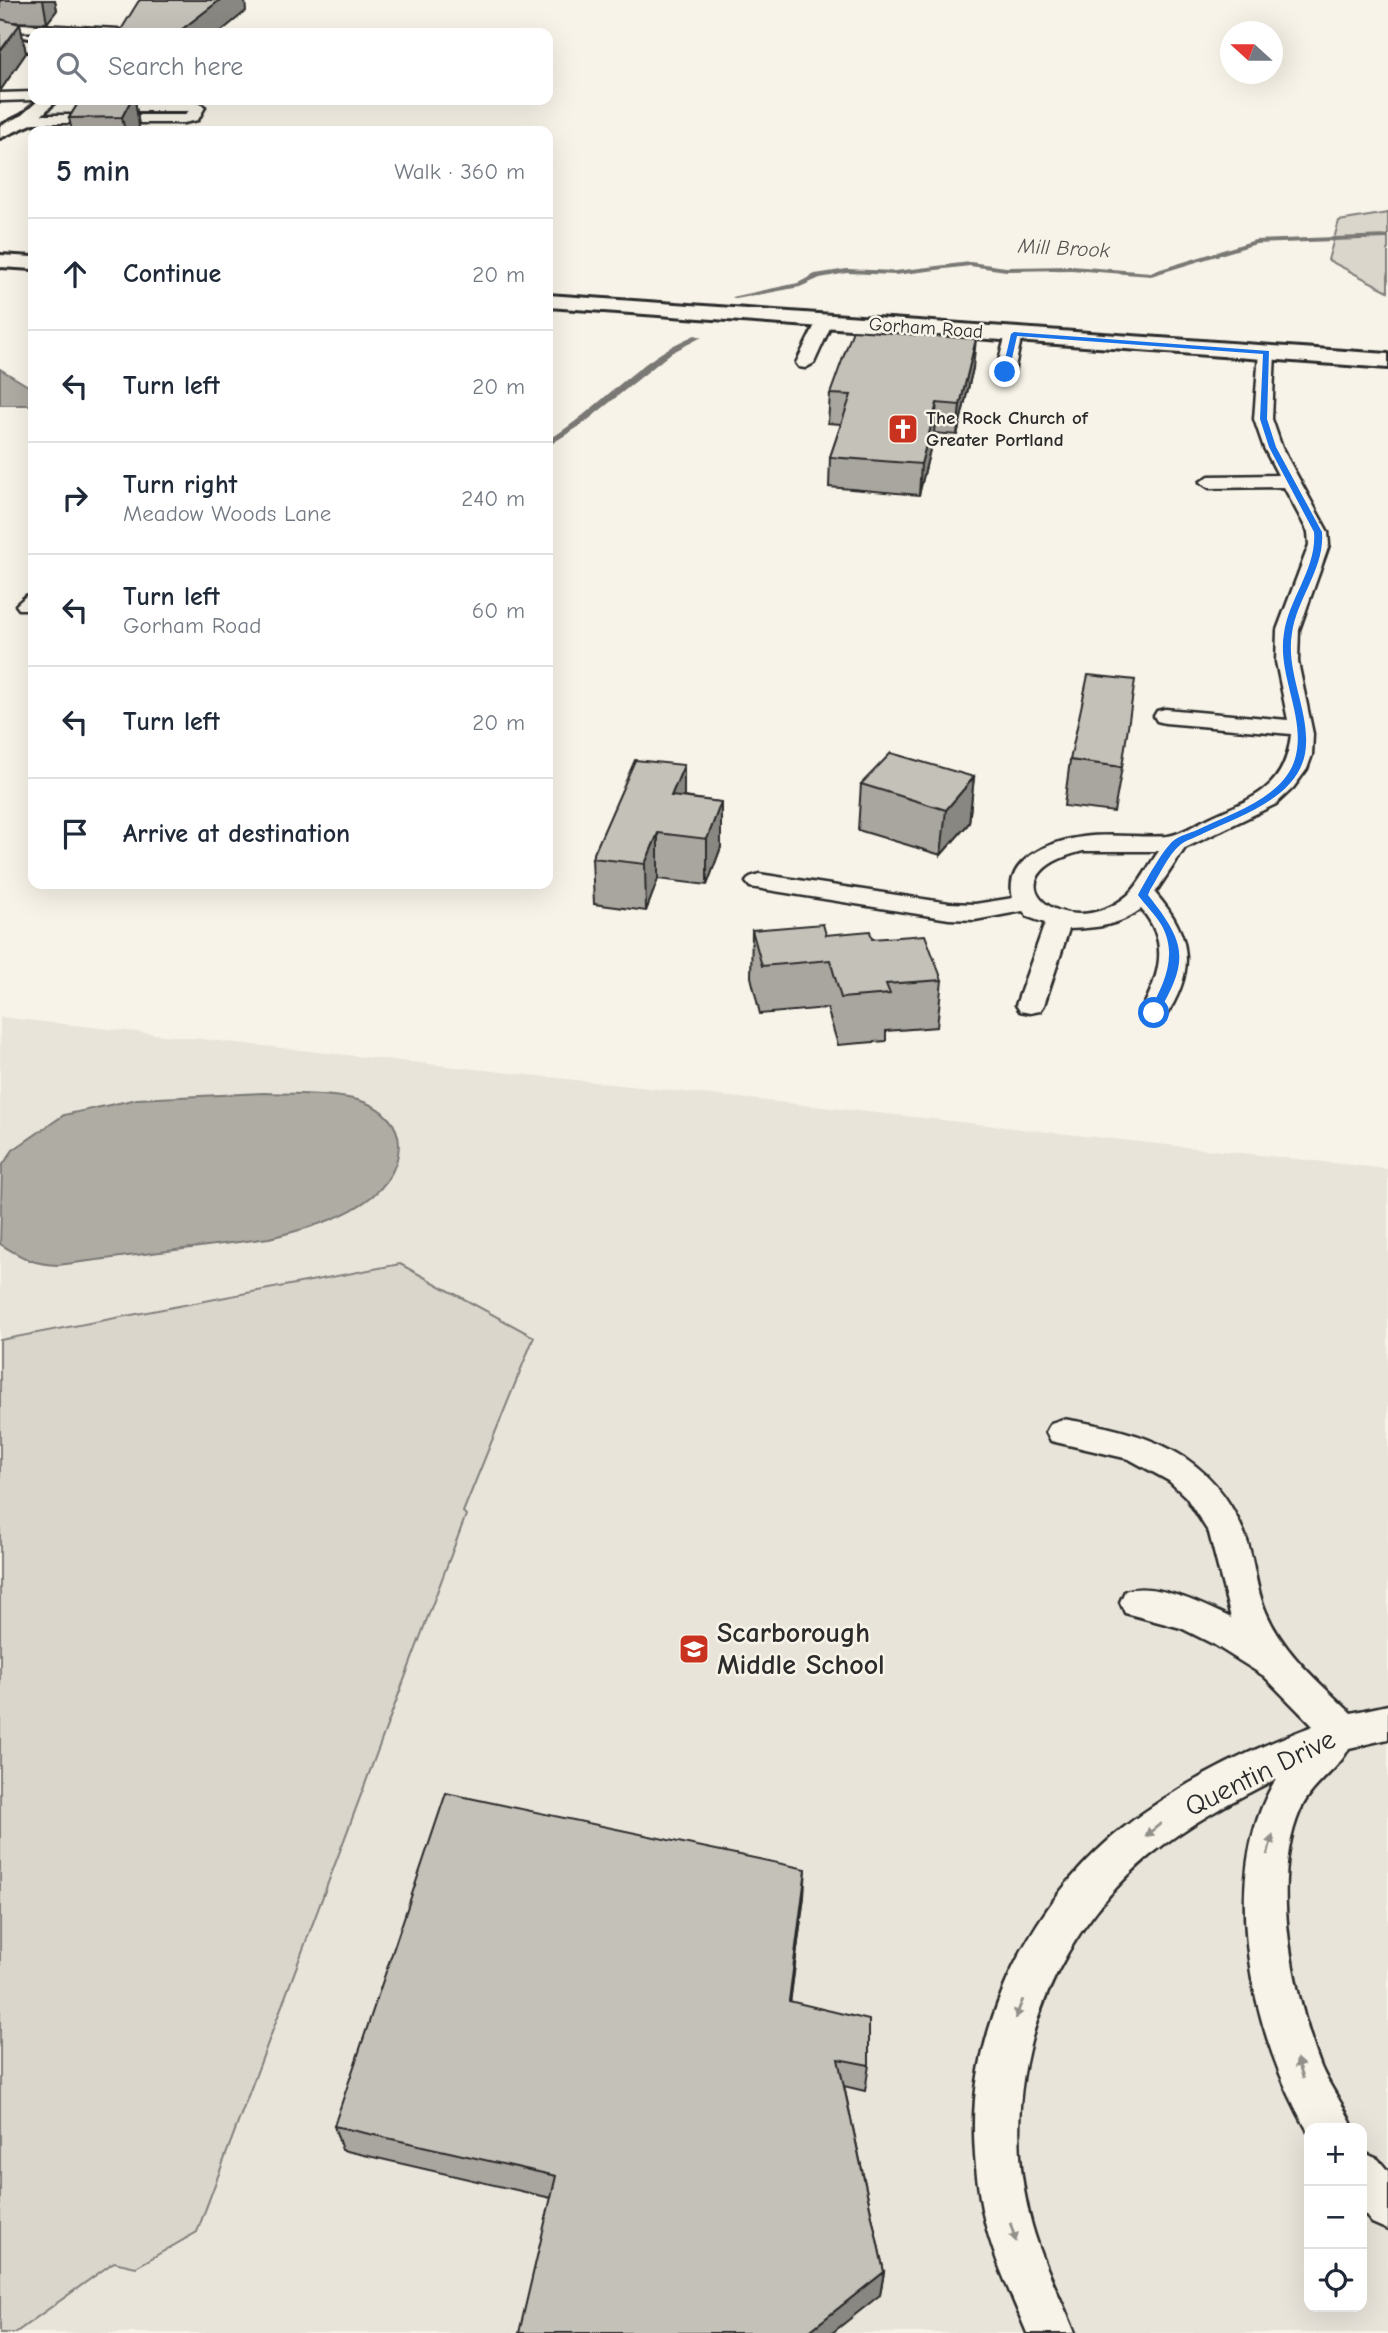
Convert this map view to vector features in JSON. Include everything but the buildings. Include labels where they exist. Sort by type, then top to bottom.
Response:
[{"type":"main road","points":[[0,40],[28,46]]},
{"type":"main road","points":[[0,133],[28,120],[44,105]]},
{"type":"main road","points":[[0,261],[28,263]]},
{"type":"main road","name":"Gorham Road","points":[[553,301],[1388,360]]},
{"type":"lane","points":[[0,27],[28,28]]},
{"type":"lane","points":[[0,97],[28,96]]},
{"type":"lane","points":[[28,120],[92,121],[184,119],[193,117],[198,107],[108,107],[102,109],[92,121]]},
{"type":"lane","points":[[805,363],[825,321]]},
{"type":"lane","points":[[1005,372],[1014,334]]},
{"type":"lane","points":[[1176,843],[1143,895],[1130,908],[1101,919],[1059,919],[1037,912],[1027,903],[1023,887],[1024,877],[1030,867],[1040,859],[1058,850],[1083,844],[1176,843],[1268,799],[1295,769],[1300,755],[1300,728],[1287,662],[1288,630],[1319,545],[1318,532],[1273,447],[1263,419],[1266,352]]},
{"type":"lane","points":[[1209,482],[1292,481]]},
{"type":"lane","points":[[1165,716],[1300,728]]},
{"type":"lane","points":[[759,882],[948,911],[975,912],[1027,903]]},
{"type":"lane","points":[[1143,895],[1166,925],[1177,954],[1167,989],[1154,1013]]},
{"type":"lane","points":[[1030,1005],[1059,919]]},
{"type":"lane","points":[[1063,1432],[1133,1447],[1162,1457],[1184,1472],[1209,1501],[1227,1534],[1250,1618],[1277,1666]]},
{"type":"lane","points":[[1138,1602],[1189,1615],[1226,1633],[1277,1666],[1344,1731],[1300,1775],[1280,1813],[1266,1858],[1269,1937],[1273,1972],[1285,2027],[1304,2079],[1328,2123]]},
{"type":"lane","name":"Quentin Drive","points":[[1051,2333],[1026,2273],[1003,2199],[1000,2141],[999,2078],[1013,2024],[1036,1966],[1077,1903],[1119,1858],[1165,1820],[1235,1779],[1344,1731],[1388,1722]]},
{"type":"lane","points":[[1367,2181],[1388,2207]]},
{"type":"shaded area","points":[[1388,213],[1388,291],[1328,260],[1339,221]]},
{"type":"shaded area","points":[[0,369],[28,386],[28,405],[0,405]]},
{"type":"shaded area","name":"Scarborough Middle School","points":[[0,1017],[1388,1169],[1388,2333],[0,2333]]},
{"type":"shaded area","points":[[263,1093],[342,1097],[364,1102],[377,1109],[393,1124],[399,1145],[395,1166],[385,1184],[352,1210],[310,1227],[269,1238],[58,1265],[34,1261],[0,1244],[2,1166],[13,1150],[64,1115],[137,1099]]},
{"type":"shaded area","points":[[400,1264],[534,1337],[463,1512],[466,1515],[197,2232],[136,2267],[114,2262],[15,2333],[0,2333],[0,1340]]},
{"type":"waterway","name":"Mill Brook","points":[[736,297],[800,285],[818,276],[847,271],[895,273],[970,264],[1006,269],[1071,268],[1151,274],[1255,242],[1388,237]]},
{"type":"waterway","name":"Mill Brook","points":[[553,440],[580,422],[652,362],[675,347],[698,337]]},
{"type":"place","name":"The Rock Church of Greater Portland","points":[[903,429]]},
{"type":"place","name":"Scarborough Middle School","points":[[694,1649]]},
{"type":"route","points":[[1005,372],[1014,334],[1266,352],[1263,419],[1273,447],[1318,532],[1319,545],[1315,560],[1288,630],[1286,647],[1302,734],[1300,755],[1295,769],[1285,783],[1268,799],[1176,843],[1145,890],[1143,895],[1159,912],[1172,936],[1177,954],[1167,989],[1154,1013]]}]
